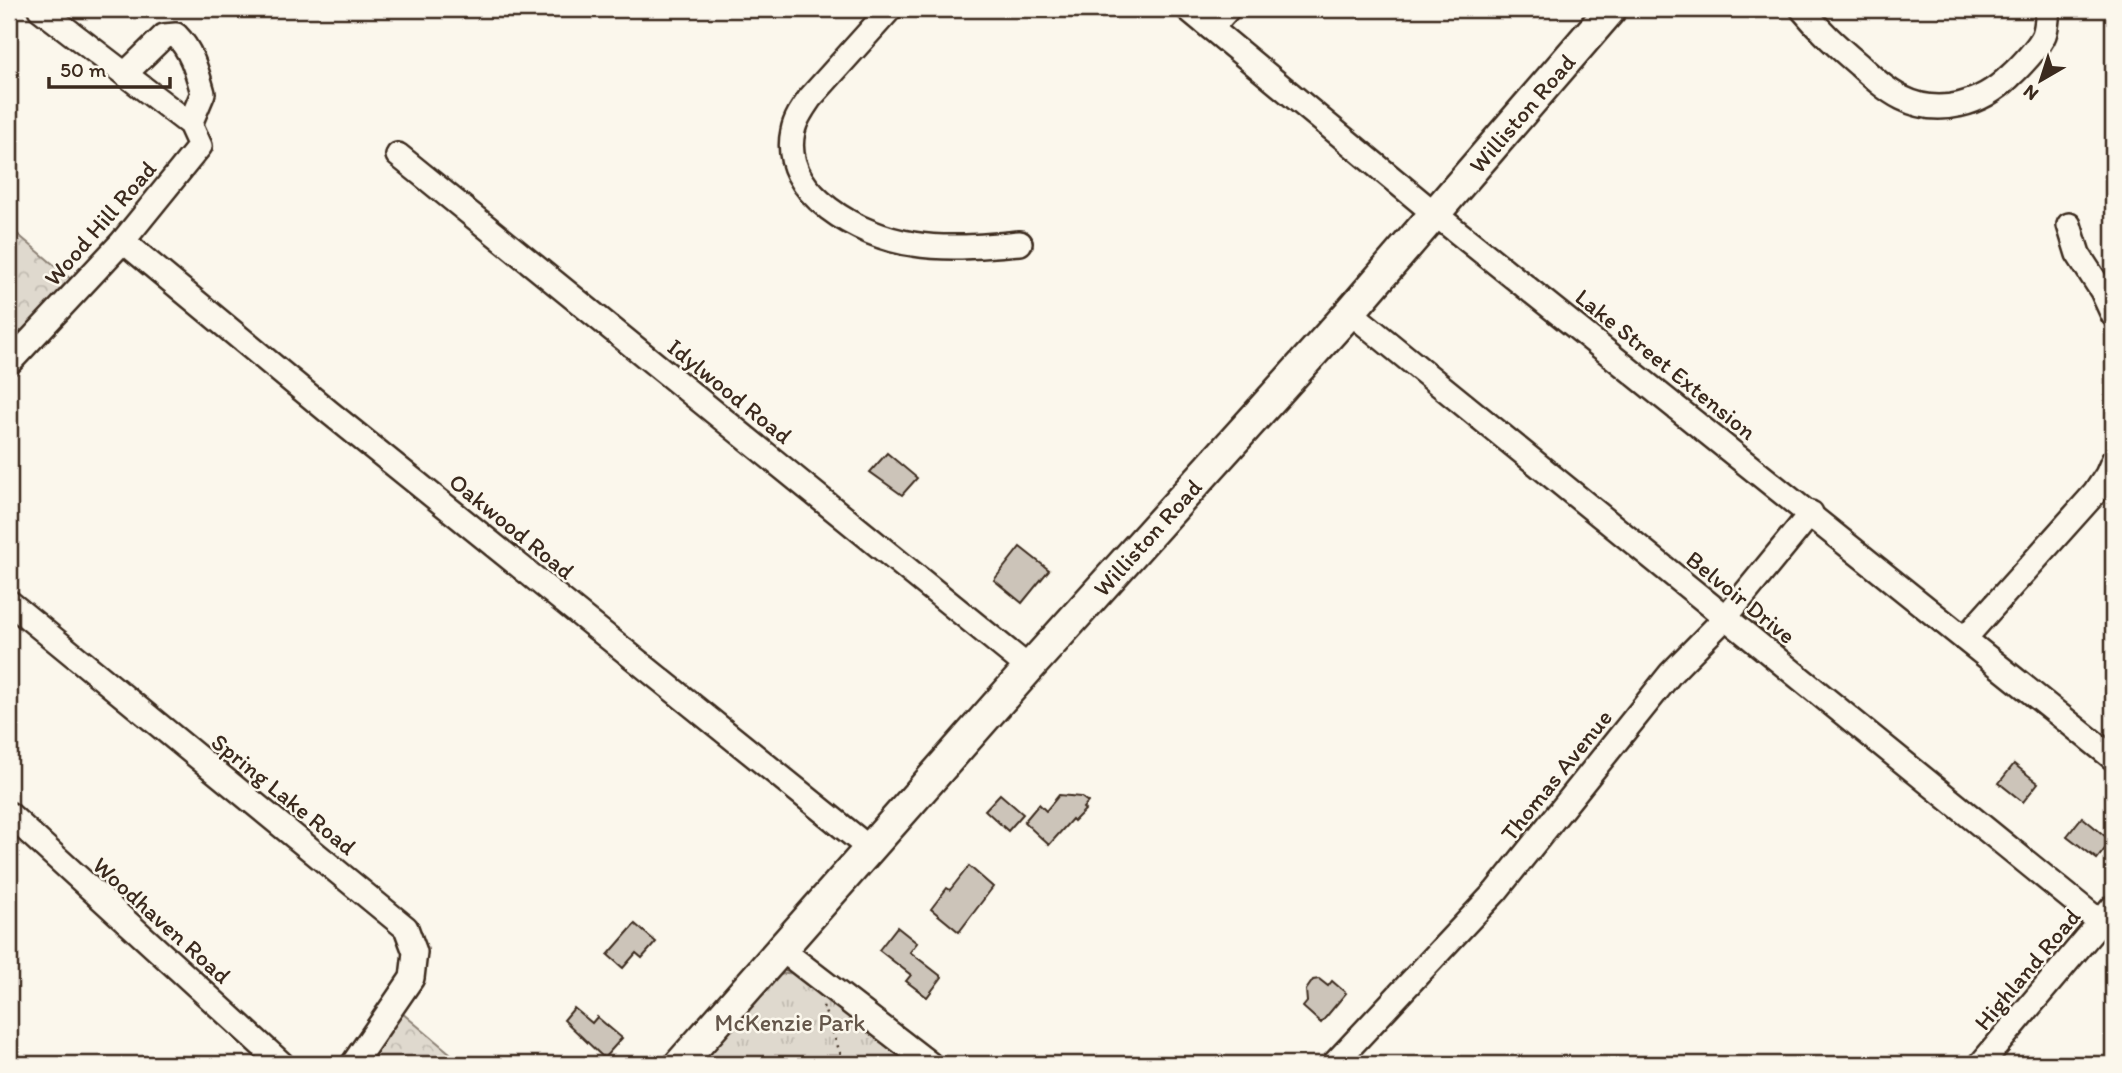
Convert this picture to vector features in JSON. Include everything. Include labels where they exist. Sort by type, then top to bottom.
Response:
[{"type":"main road","name":"Williston Road","points":[[680,1064],[1029,668],[1350,312],[1611,9]]},
{"type":"street","points":[[40,9],[190,124],[204,93],[194,64],[184,44],[176,36],[164,36],[125,74]]},
{"type":"street","points":[[890,9],[810,98],[800,114],[792,132],[792,151],[797,171],[806,187],[819,201],[846,220],[878,235],[910,244],[944,248],[1020,243]]},
{"type":"street","name":"Lake Street Extension","points":[[1188,9],[1435,214],[2113,758]]},
{"type":"street","points":[[1211,28],[1228,9]]},
{"type":"street","points":[[1802,9],[1821,32],[1902,99],[1925,105],[1950,107],[1974,101],[1996,90],[2044,37],[2049,9]]},
{"type":"street","name":"Wood Hill Road","points":[[9,363],[123,241],[200,146],[190,124]]},
{"type":"street","name":"Idylwood Road","points":[[398,155],[1029,668]]},
{"type":"street","points":[[2069,225],[2078,254],[2102,291],[2113,315]]},
{"type":"street","name":"Oakwood Road","points":[[123,241],[340,421],[870,849]]},
{"type":"street","name":"Belvoir Drive","points":[[1350,312],[1725,618],[2107,914]]},
{"type":"street","points":[[1965,638],[2095,493],[2113,461]]},
{"type":"street","name":"Thomas Avenue","points":[[1335,1064],[1496,891],[1671,673],[1725,618],[1811,513]]},
{"type":"street","name":"Spring Lake Road","points":[[9,602],[406,928],[415,952],[412,978],[353,1064]]},
{"type":"street","name":"Woodhaven Road","points":[[9,814],[282,1064]]},
{"type":"street","name":"Highland Road","points":[[1981,1064],[2107,914]]},
{"type":"street","points":[[781,949],[930,1064]]},
{"type":"path","points":[[823,1006],[841,1055],[847,1064]]},
{"type":"green space","points":[[9,227],[72,280],[9,345]]},
{"type":"green space","name":"McKenzie Park","points":[[795,971],[917,1064],[699,1064],[773,977]]},
{"type":"green space","points":[[402,1013],[463,1064],[369,1064]]},
{"type":"building","points":[[887,453],[917,478],[902,495],[870,472]]},
{"type":"building","points":[[1020,547],[1049,570],[1022,603],[994,580]]},
{"type":"building","points":[[2014,764],[2038,783],[2023,802],[1999,783]]},
{"type":"building","points":[[1000,794],[1023,814],[1008,831],[985,810]]},
{"type":"building","points":[[1059,795],[1081,797],[1088,802],[1083,808],[1085,810],[1074,821],[1072,819],[1049,845],[1024,822],[1039,804],[1046,811]]},
{"type":"building","points":[[2082,817],[2111,841],[2097,859],[2067,836]]},
{"type":"building","points":[[969,866],[993,887],[959,932],[931,909]]},
{"type":"building","points":[[635,924],[656,942],[642,958],[636,953],[623,968],[608,955]]},
{"type":"building","points":[[897,927],[917,943],[910,952],[942,977],[927,997],[906,981],[911,975],[879,950]]},
{"type":"building","points":[[1319,979],[1328,986],[1332,981],[1346,993],[1321,1023],[1303,1007],[1307,1002],[1306,990],[1313,980]]},
{"type":"building","points":[[574,1008],[592,1023],[597,1017],[622,1038],[604,1058],[564,1020]]}]
